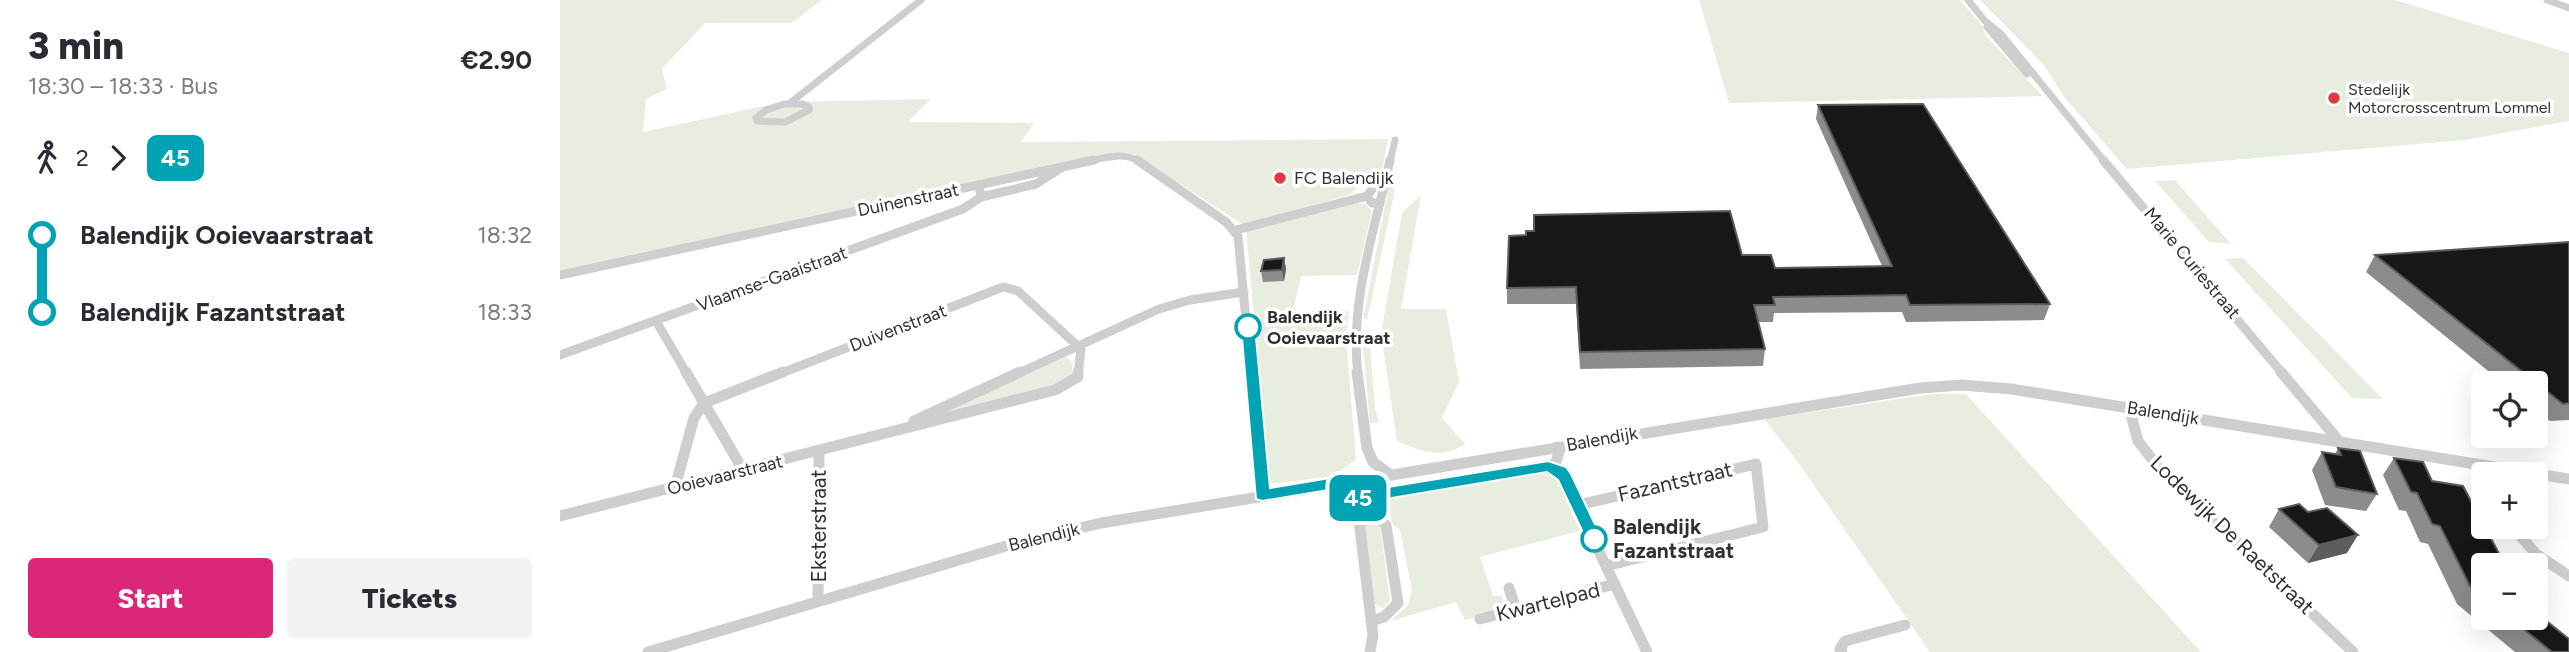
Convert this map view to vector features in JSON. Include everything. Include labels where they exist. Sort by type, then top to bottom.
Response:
[{"type":"street","points":[[790,103],[802,104],[809,107],[809,110],[793,120],[776,124],[757,121],[758,115],[790,103],[834,71],[921,0]]},
{"type":"street","name":"Marie Curiestraat","points":[[1968,0],[2017,64],[2041,86],[2340,442]]},
{"type":"street","points":[[2547,0],[2569,8]]},
{"type":"street","points":[[802,104],[834,71]]},
{"type":"street","points":[[1389,474],[1373,462],[1367,448],[1356,361],[1358,311],[1395,140]]},
{"type":"street","name":"Duinenstraat","points":[[560,275],[1119,156],[1130,156],[1236,230]]},
{"type":"street","name":"Vlaamse-Gaaistraat","points":[[560,355],[963,209],[981,197],[1000,196],[1052,177],[1061,167]]},
{"type":"street","points":[[1262,495],[1240,244],[1236,230],[1367,195],[1385,181]]},
{"type":"street","points":[[979,185],[981,197]]},
{"type":"street","points":[[1367,195],[1372,203],[1380,204]]},
{"type":"street","name":"Duivenstraat","points":[[704,403],[1003,287],[1018,291],[1077,346]]},
{"type":"street","name":"Ooievaarstraat","points":[[890,432],[1171,304],[1244,292]]},
{"type":"street","points":[[656,321],[743,470]]},
{"type":"street","name":"Ooievaarstraat","points":[[560,516],[1064,386],[1077,377],[1080,371],[1081,349],[1077,346]]},
{"type":"street","name":"Balendijk","points":[[648,652],[1057,532],[1389,474],[1896,391],[1941,386],[2011,389],[2471,464]]},
{"type":"street","points":[[675,487],[694,418],[704,403]]},
{"type":"street","name":"Lodewijk De Raetstraat","points":[[2129,407],[2138,441],[2158,467],[2353,652]]},
{"type":"street","points":[[1554,468],[1559,452],[1557,447]]},
{"type":"street","name":"Eksterstraat","points":[[818,601],[819,451]]},
{"type":"street","name":"Fazantstraat","points":[[1578,505],[1756,464],[1760,480],[1758,510],[1763,527],[1606,566]]},
{"type":"street","points":[[1356,498],[1539,467],[1554,468],[1565,478],[1647,652]]},
{"type":"street","name":"Balendijk","points":[[2548,476],[2569,479]]},
{"type":"street","points":[[1354,480],[1371,621],[1370,652]]},
{"type":"street","points":[[1358,514],[1375,513],[1382,517],[1386,525],[1398,603],[1384,617],[1371,621]]},
{"type":"street","points":[[2523,539],[2536,554],[2569,576]]},
{"type":"street","name":"Kwartelpad","points":[[1480,619],[1615,584]]},
{"type":"street","points":[[1509,588],[1516,610]]},
{"type":"street","points":[[1842,652],[1840,649],[1845,641],[1906,625]]},
{"type":"shaded area","points":[[560,0],[822,0],[791,23],[705,23],[662,69],[667,89],[646,99],[643,132],[783,102],[931,99],[908,122],[1034,123],[1021,142],[1388,139],[1380,181],[1357,188],[1349,195],[1245,226],[1134,154],[1122,153],[560,272]]},
{"type":"shaded area","points":[[1699,0],[1960,0],[1982,25],[1986,36],[2043,96],[1729,103]]},
{"type":"shaded area","name":"Stedelijk Motorcrosscentrum Lommel","points":[[1980,0],[2395,0],[2569,53],[2569,121],[2464,140],[2127,169],[2065,98],[2044,65]]},
{"type":"shaded area","points":[[2175,180],[2231,244],[2209,242],[2155,181]]},
{"type":"shaded area","points":[[1389,185],[1394,185],[1394,194],[1370,307],[1367,319],[1363,319]]},
{"type":"shaded area","points":[[1421,195],[1401,309],[1446,309],[1459,382],[1442,418],[1465,444],[1440,453],[1422,451],[1397,441],[1381,334],[1402,213]]},
{"type":"shaded area","points":[[1352,201],[1366,204],[1372,211],[1357,275],[1301,276],[1293,311],[1349,311],[1346,337],[1356,459],[1334,476],[1270,484],[1246,231]]},
{"type":"shaded area","points":[[2243,258],[2383,399],[2352,398],[2225,259]]},
{"type":"shaded area","points":[[1363,344],[1370,345],[1375,408],[1379,422],[1370,423]]},
{"type":"shaded area","points":[[1065,357],[1073,362],[1071,377],[1065,382],[945,415],[944,410]]},
{"type":"shaded area","points":[[1931,394],[1966,394],[2201,652],[1930,652],[1797,461],[1764,419]]},
{"type":"shaded area","points":[[1540,473],[1556,478],[1580,531],[1480,557],[1493,596],[1501,595],[1507,609],[1465,620],[1456,602],[1391,621],[1408,605],[1412,590],[1400,530],[1393,525],[1390,514],[1369,504],[1393,497]]},
{"type":"shaded area","points":[[1373,519],[1380,525],[1390,601],[1383,608],[1375,604],[1364,524]]},
{"type":"building","points":[[1923,104],[2050,304],[1910,305],[1906,295],[1773,297],[1775,305],[1754,305],[1765,349],[1580,352],[1576,287],[1507,288],[1509,236],[1526,235],[1526,231],[1534,231],[1534,215],[1730,211],[1742,255],[1771,255],[1775,268],[1892,266],[1818,105]]},
{"type":"building","points":[[2569,242],[2569,403],[2563,404],[2548,392],[2548,371],[2521,371],[2375,255]]},
{"type":"building","points":[[1284,258],[1282,270],[1261,271],[1264,260]]},
{"type":"building","points":[[2338,448],[2360,451],[2377,494],[2336,487],[2322,452],[2341,455]]},
{"type":"building","points":[[2394,458],[2423,462],[2432,481],[2463,486],[2471,501],[2471,539],[2491,539],[2499,553],[2471,553],[2471,587],[2440,526],[2432,524],[2417,493],[2411,492]]},
{"type":"building","points":[[2299,504],[2308,512],[2327,508],[2358,535],[2319,545],[2279,509]]},
{"type":"building","points":[[2548,622],[2569,639],[2569,652],[2552,652],[2525,630],[2548,630]]},
{"type":"bus line","name":"45","points":[[1248,327],[1262,495],[1354,480],[1356,498],[1548,467],[1561,471],[1594,539]]},
{"type":"place","name":"Stedelijk Motorcrosscentrum Lommel","points":[[2334,98]]},
{"type":"place","name":"FC Balendijk","points":[[1280,178]]},
{"type":"place","name":"Balendijk Ooievaarstraat","points":[[1248,327]]},
{"type":"place","name":"Balendijk Fazantstraat","points":[[1594,539]]}]
